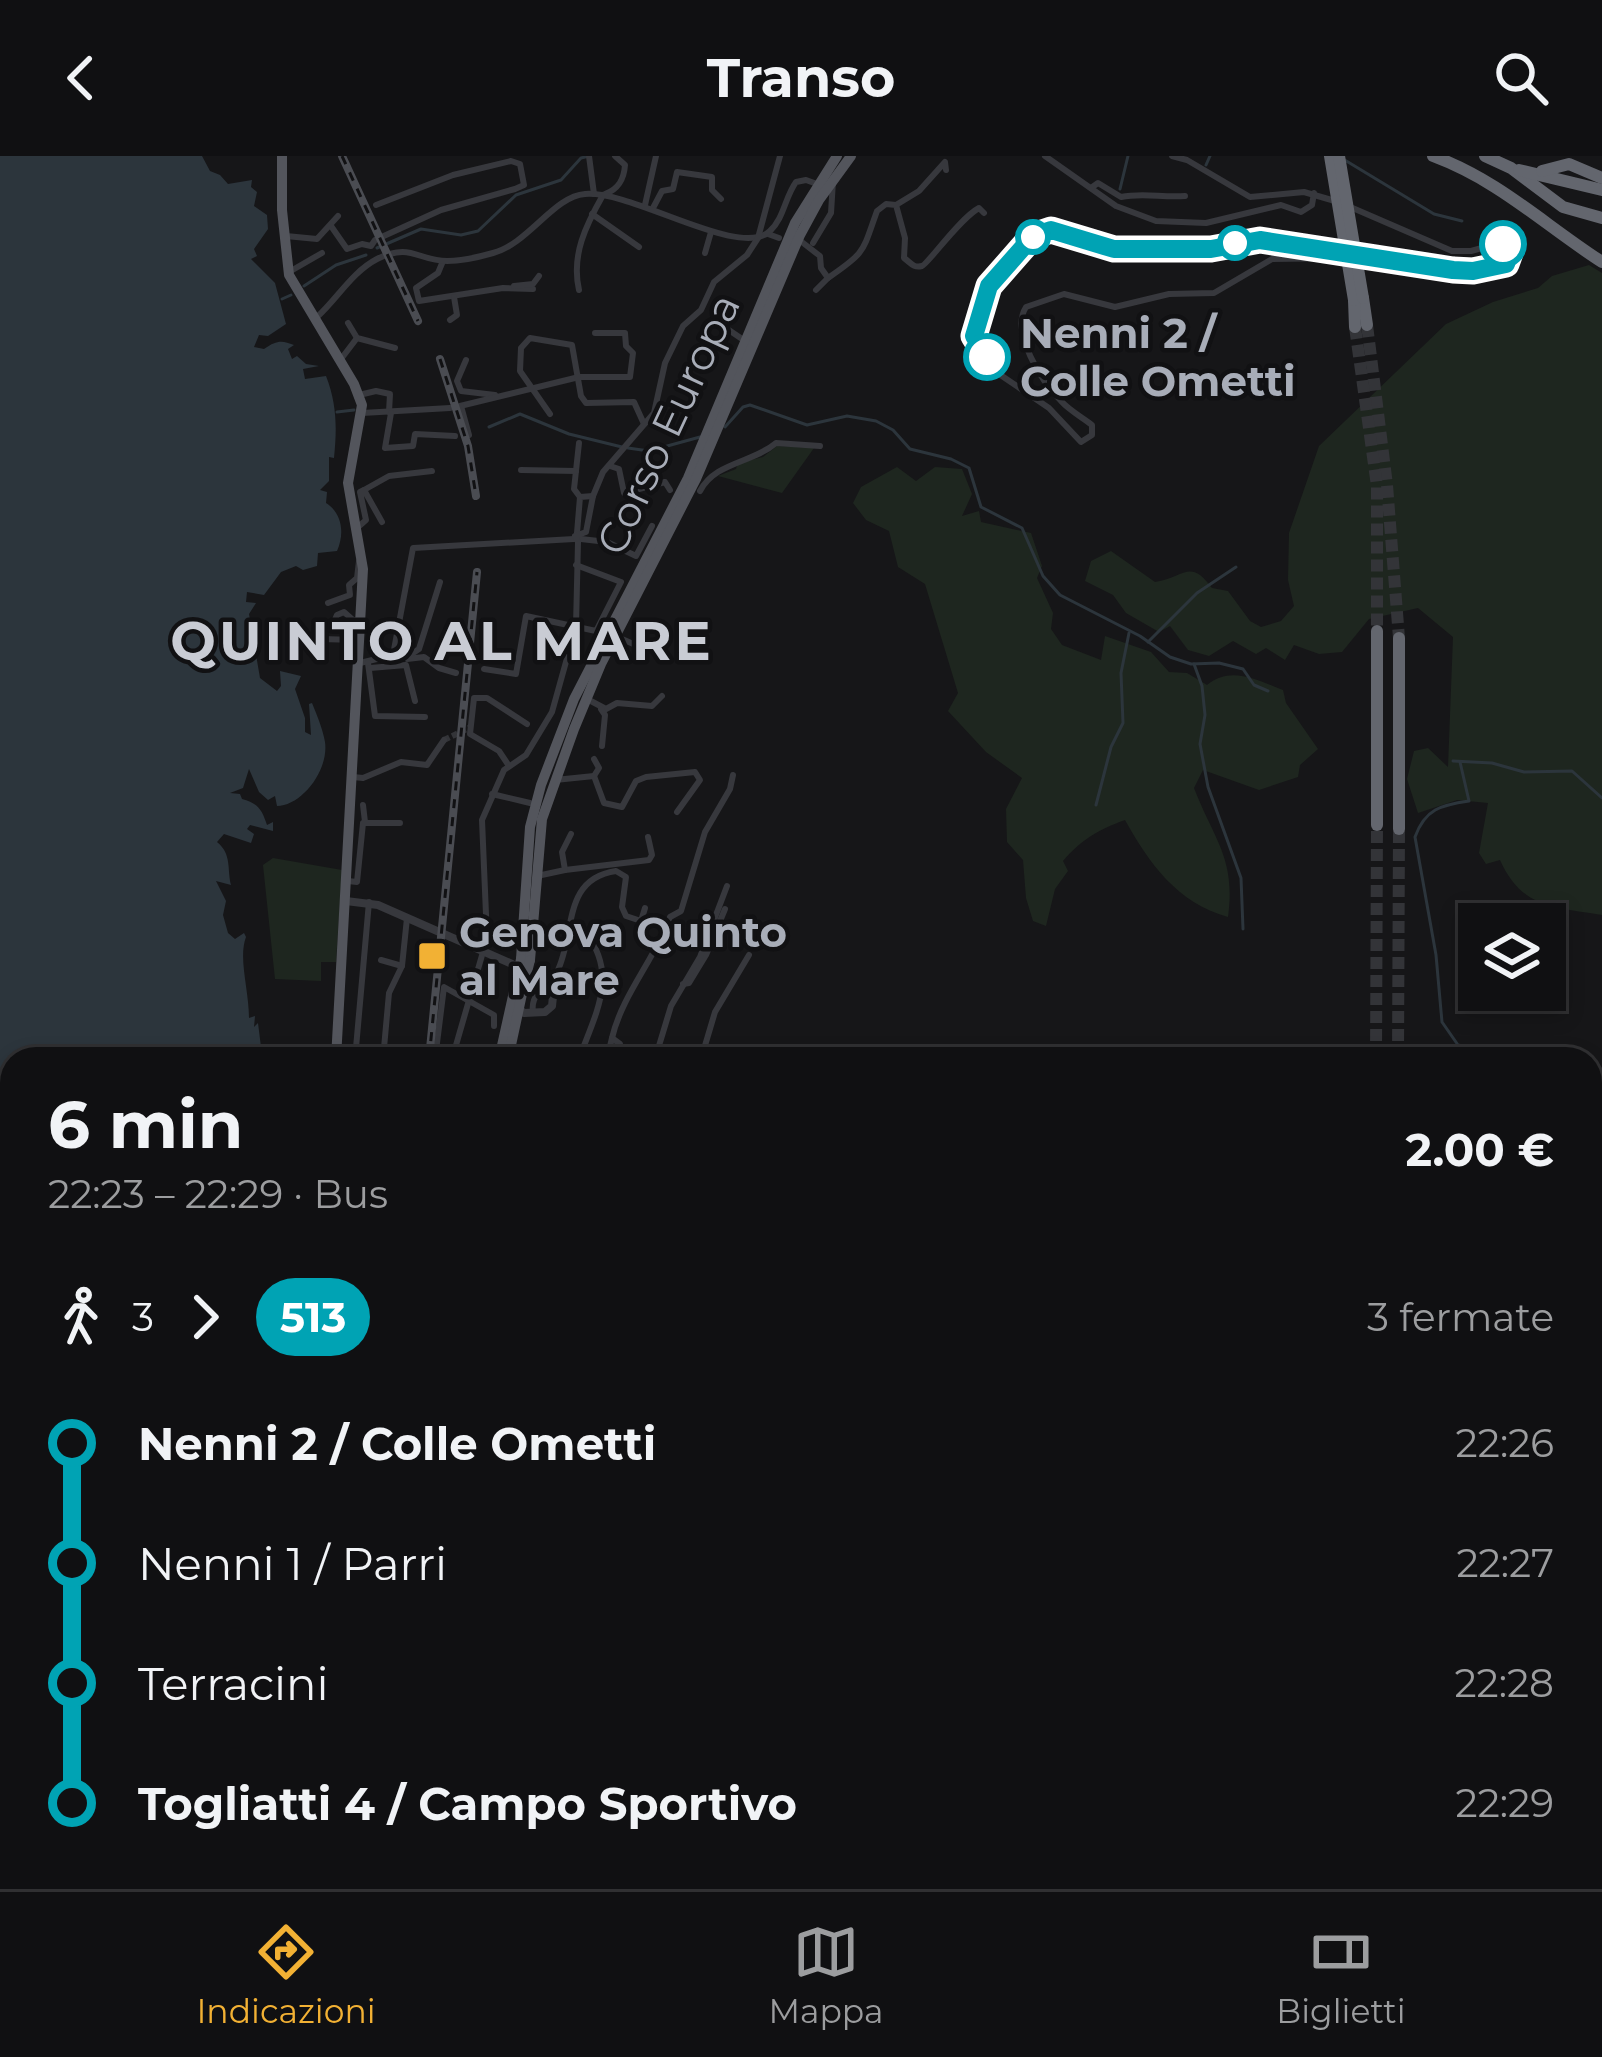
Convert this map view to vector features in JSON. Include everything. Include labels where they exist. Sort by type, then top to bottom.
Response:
[{"type":"highway","points":[[1335,156],[1361,326]]},
{"type":"highway","points":[[1433,156],[1498,185],[1602,262]]},
{"type":"highway","points":[[1485,156],[1563,207],[1602,218]]},
{"type":"highway","points":[[1539,172],[1569,164],[1602,178]]},
{"type":"highway","points":[[1511,169],[1602,190]]},
{"type":"highway","points":[[1377,631],[1377,825]]},
{"type":"highway","points":[[1399,638],[1399,829]]},
{"type":"main road","points":[[282,156],[289,273],[359,394],[362,412],[348,483],[362,560],[357,620],[366,665],[353,777],[337,1047]]},
{"type":"main road","name":"Corso Europa","points":[[521,961],[542,819],[555,780],[615,636],[798,239],[851,156]]},
{"type":"main road","name":"Corso Europa","points":[[739,367],[784,247],[831,158]]},
{"type":"main road","name":"Corso Europa","points":[[508,1047],[525,985],[521,961],[530,827],[541,785],[582,679],[710,437]]},
{"type":"main road","name":"Corso Europa","points":[[507,1047],[525,985]]},
{"type":"street","points":[[579,290],[575,274],[580,242],[598,194],[590,156]]},
{"type":"street","points":[[314,320],[377,259],[408,250],[442,262],[508,248],[572,197],[615,189],[625,165],[615,156]]},
{"type":"street","points":[[649,206],[656,156]]},
{"type":"street","points":[[578,538],[587,530],[603,472],[654,413],[658,382],[683,326],[696,316],[714,282],[758,238],[780,156]]},
{"type":"street","points":[[1045,156],[1116,206],[1156,221],[1206,223],[1281,205],[1301,212],[1312,205],[1314,194]]},
{"type":"street","points":[[1037,234],[989,286],[974,338],[999,374],[1049,408],[1076,440],[1087,441],[1092,425],[1062,403],[1025,342],[1020,318],[1026,307],[1064,294],[1115,307],[1169,295],[1214,293],[1280,256],[1370,259],[1473,271],[1500,267],[1510,256],[1508,247],[1497,243],[1452,251],[1314,194],[1250,197],[1172,156]]},
{"type":"street","points":[[371,246],[418,218],[514,189],[524,185],[524,178],[520,164],[512,161],[453,176],[376,205]]},
{"type":"street","points":[[817,290],[854,263],[880,208],[896,206],[919,191],[944,163]]},
{"type":"street","points":[[649,206],[662,191],[673,190],[677,172],[712,177],[712,190],[721,199]]},
{"type":"street","points":[[813,243],[831,213],[833,180]]},
{"type":"street","points":[[598,194],[649,206],[711,232],[748,241],[768,234],[796,182],[817,184]]},
{"type":"street","points":[[1091,188],[1098,184],[1121,197],[1142,192],[1162,198],[1185,196]]},
{"type":"street","points":[[896,206],[905,238],[904,258],[915,266],[931,261],[947,234],[974,210],[980,208],[984,213]]},
{"type":"street","points":[[589,214],[639,247]]},
{"type":"street","points":[[284,236],[313,240],[338,216]]},
{"type":"street","points":[[331,226],[347,249],[371,246]]},
{"type":"street","points":[[704,253],[711,232]]},
{"type":"street","points":[[768,234],[779,238]]},
{"type":"street","points":[[1069,234],[1114,249],[1211,249],[1260,240],[1336,249],[1370,259]]},
{"type":"street","points":[[798,239],[820,256],[828,278]]},
{"type":"street","points":[[371,246],[377,259]]},
{"type":"street","points":[[289,273],[322,253]]},
{"type":"street","points":[[442,262],[438,273],[418,284],[415,295],[422,302],[533,284],[538,276]]},
{"type":"street","points":[[506,288],[533,289]]},
{"type":"street","points":[[450,320],[457,315],[454,297]]},
{"type":"street","points":[[726,316],[721,324],[745,341]]},
{"type":"street","points":[[348,323],[357,338],[395,348]]},
{"type":"street","points":[[469,435],[460,406],[579,377],[624,379],[633,374],[633,353],[626,346],[625,333],[595,333]]},
{"type":"street","points":[[340,362],[357,338]]},
{"type":"street","points":[[550,414],[520,370],[521,348],[530,338],[572,345],[586,403],[634,402],[644,424]]},
{"type":"street","points":[[466,360],[458,387],[496,396]]},
{"type":"street","points":[[359,394],[390,394],[385,448],[413,446],[415,434],[455,436]]},
{"type":"street","points":[[362,412],[450,408]]},
{"type":"street","points":[[455,1047],[487,938],[482,820],[509,766],[526,755],[553,712],[576,626],[579,443]]},
{"type":"street","points":[[700,491],[715,473],[764,454],[776,443],[820,446]]},
{"type":"street","points":[[610,466],[619,470],[624,494],[665,482],[670,490]]},
{"type":"street","points":[[520,470],[576,471]]},
{"type":"street","points":[[358,528],[366,520],[360,492],[389,476],[432,471]]},
{"type":"street","points":[[364,490],[382,522]]},
{"type":"street","points":[[577,493],[595,494]]},
{"type":"street","points":[[393,655],[413,548],[578,538],[607,542],[636,556],[652,526]]},
{"type":"street","points":[[328,603],[350,595],[349,585],[362,560]]},
{"type":"street","points":[[484,670],[516,674],[526,616],[596,632],[621,582],[576,565]]},
{"type":"street","points":[[366,665],[419,649],[440,582]]},
{"type":"street","points":[[615,636],[638,646]]},
{"type":"street","points":[[312,653],[321,639],[361,640]]},
{"type":"street","points":[[393,655],[398,660],[424,657],[457,673]]},
{"type":"street","points":[[366,665],[406,665],[415,701]]},
{"type":"street","points":[[366,665],[375,716],[425,717]]},
{"type":"street","points":[[588,700],[607,709],[617,703],[652,706],[662,696]]},
{"type":"street","points":[[509,766],[499,751],[470,734],[474,698],[487,698],[527,724]]},
{"type":"street","points":[[588,700],[605,715],[602,746]]},
{"type":"street","points":[[353,777],[363,778],[401,762],[427,765],[444,740]]},
{"type":"street","points":[[594,759],[604,802],[622,807],[637,781],[695,772],[700,780],[677,812]]},
{"type":"street","points":[[610,1047],[616,1022],[648,959],[660,945],[670,917],[681,911],[699,847],[733,775]]},
{"type":"street","points":[[555,780],[595,776]]},
{"type":"street","points":[[492,794],[530,803]]},
{"type":"street","points":[[348,881],[357,882],[363,806]]},
{"type":"street","points":[[365,822],[400,824]]},
{"type":"street","points":[[565,870],[562,852],[571,834]]},
{"type":"street","points":[[537,876],[649,860],[648,837]]},
{"type":"street","points":[[525,985],[557,971],[568,935],[569,908],[600,874],[616,871],[626,877],[622,907],[626,916],[641,921],[645,908]]},
{"type":"street","points":[[659,1047],[671,1006],[700,957],[727,886]]},
{"type":"street","points":[[346,901],[369,902],[481,951],[521,961]]},
{"type":"street","points":[[356,1047],[369,902]]},
{"type":"street","points":[[682,984],[689,983],[706,955],[725,908]]},
{"type":"street","points":[[384,1047],[388,993],[402,966],[407,918]]},
{"type":"street","points":[[568,935],[575,930],[586,933],[600,954],[605,981],[582,1047]]},
{"type":"street","points":[[705,1047],[715,1012],[749,955]]},
{"type":"street","points":[[381,960],[402,966]]},
{"type":"street","points":[[525,985],[546,979]]},
{"type":"street","points":[[525,985],[544,1014]]},
{"type":"street","points":[[436,1047],[444,987],[495,1015],[494,1026]]},
{"type":"street","points":[[544,1014],[552,1006],[554,987]]},
{"type":"street","points":[[519,1010],[544,1014]]},
{"type":"street","points":[[612,1038],[620,1047]]},
{"type":"shaded area","points":[[0,156],[202,156],[210,171],[228,184],[252,180],[251,187],[257,192],[254,206],[267,215],[268,229],[254,249],[257,256],[251,259],[275,283],[286,324],[268,336],[259,335],[254,347],[264,349],[280,342],[294,345],[288,349],[292,359],[297,356],[319,366],[303,369],[305,379],[326,376],[336,437],[334,458],[329,457],[329,481],[320,490],[327,492],[326,503],[339,518],[337,551],[318,553],[317,566],[281,572],[264,595],[247,592],[246,602],[256,603],[249,614],[260,678],[277,691],[280,671],[301,676],[295,689],[305,732],[311,735],[312,703],[325,742],[323,764],[312,785],[286,804],[277,806],[275,796],[268,800],[259,792],[249,769],[243,788],[230,793],[256,805],[267,825],[273,822],[273,831],[250,825],[251,843],[224,834],[217,842],[227,857],[231,885],[216,881],[226,901],[223,915],[228,933],[235,939],[244,933],[246,937],[243,964],[249,1018],[255,1016],[254,1027],[258,1023],[261,1047],[0,1047]]},
{"type":"shaded area","points":[[1589,265],[1602,273],[1602,915],[1566,909],[1566,903],[1541,903],[1518,888],[1500,860],[1486,864],[1479,853],[1488,803],[1457,800],[1418,813],[1407,779],[1414,751],[1428,748],[1448,767],[1453,637],[1418,608],[1369,619],[1342,652],[1319,654],[1294,645],[1285,660],[1266,648],[1256,654],[1233,641],[1209,656],[1188,650],[1170,626],[1159,632],[1126,613],[1113,595],[1085,581],[1091,561],[1111,551],[1155,582],[1186,572],[1198,574],[1212,588],[1228,591],[1250,621],[1261,627],[1281,621],[1294,606],[1288,580],[1289,533],[1319,446],[1446,324],[1538,288],[1552,276]]},
{"type":"shaded area","points":[[777,446],[814,448],[782,493],[718,476],[736,469],[738,463],[763,457]]},
{"type":"shaded area","points":[[897,467],[916,481],[935,467],[962,469],[972,494],[962,516],[979,511],[981,522],[1031,533],[1042,566],[1037,578],[1053,613],[1051,629],[1062,645],[1101,660],[1105,636],[1151,652],[1169,672],[1187,673],[1207,685],[1235,675],[1283,690],[1286,703],[1318,749],[1300,765],[1298,777],[1259,790],[1203,770],[1194,788],[1226,864],[1228,917],[1194,902],[1166,879],[1125,820],[1091,836],[1063,861],[1068,871],[1055,889],[1046,926],[1033,921],[1023,860],[1007,842],[1006,809],[1022,778],[986,752],[948,711],[958,693],[925,584],[898,567],[889,531],[866,520],[853,503],[861,487]]},
{"type":"shaded area","points":[[273,858],[342,870],[336,962],[321,962],[321,981],[275,979],[263,865]]},
{"type":"waterway","points":[[377,248],[421,229],[461,235],[478,231],[516,195],[561,180],[581,158],[589,156]]},
{"type":"waterway","points":[[1120,189],[1128,156]]},
{"type":"waterway","points":[[1206,165],[1210,156]]},
{"type":"waterway","points":[[1343,159],[1434,214],[1462,221]]},
{"type":"waterway","points":[[304,286],[336,265],[366,255]]},
{"type":"waterway","points":[[282,299],[291,295]]},
{"type":"waterway","points":[[725,427],[750,405],[807,425],[847,416],[876,421],[893,430],[910,449],[969,468],[981,507],[1022,528],[1043,576],[1060,595],[1170,657],[1243,669],[1254,685],[1268,691]]},
{"type":"waterway","points":[[337,412],[354,410]]},
{"type":"waterway","points":[[489,427],[520,414],[569,434],[622,447]]},
{"type":"waterway","points":[[628,448],[649,451],[700,437]]},
{"type":"waterway","points":[[1148,642],[1197,593],[1236,567]]},
{"type":"waterway","points":[[1096,805],[1111,747],[1123,723],[1121,673],[1129,633]]},
{"type":"waterway","points":[[1194,664],[1205,715],[1200,744],[1208,787],[1241,878],[1243,929]]},
{"type":"waterway","points":[[1453,761],[1492,763],[1524,772],[1572,771],[1602,798]]},
{"type":"waterway","points":[[1460,762],[1469,801],[1435,810],[1415,837],[1436,955],[1442,1022],[1458,1045],[1468,1047]]},
{"type":"tunnel","points":[[1037,234],[1051,230],[1068,234]]},
{"type":"tunnel","points":[[1367,325],[1387,485],[1399,638]]},
{"type":"tunnel","points":[[1355,327],[1377,486],[1377,631]]},
{"type":"tunnel","points":[[444,740],[471,727]]},
{"type":"tunnel","points":[[1376,1047],[1377,825]]},
{"type":"tunnel","points":[[1398,1047],[1399,829]]},
{"type":"railway","points":[[342,156],[418,321]]},
{"type":"railway","points":[[440,359],[468,446],[476,496]]},
{"type":"railway","points":[[430,1047],[477,572]]},
{"type":"bus line","name":"513","points":[[987,357],[974,336],[989,286],[1033,236],[1051,230],[1114,249],[1170,251],[1279,241],[1370,259],[1473,271],[1506,264],[1510,253],[1503,244]]},
{"type":"place","name":"Nenni 2 / Colle Ometti","points":[[987,357]]},
{"type":"place","name":"Genova Quinto al Mare","points":[[432,956]]},
{"type":"district","name":"QUINTO AL MARE","points":[[442,641]]}]
